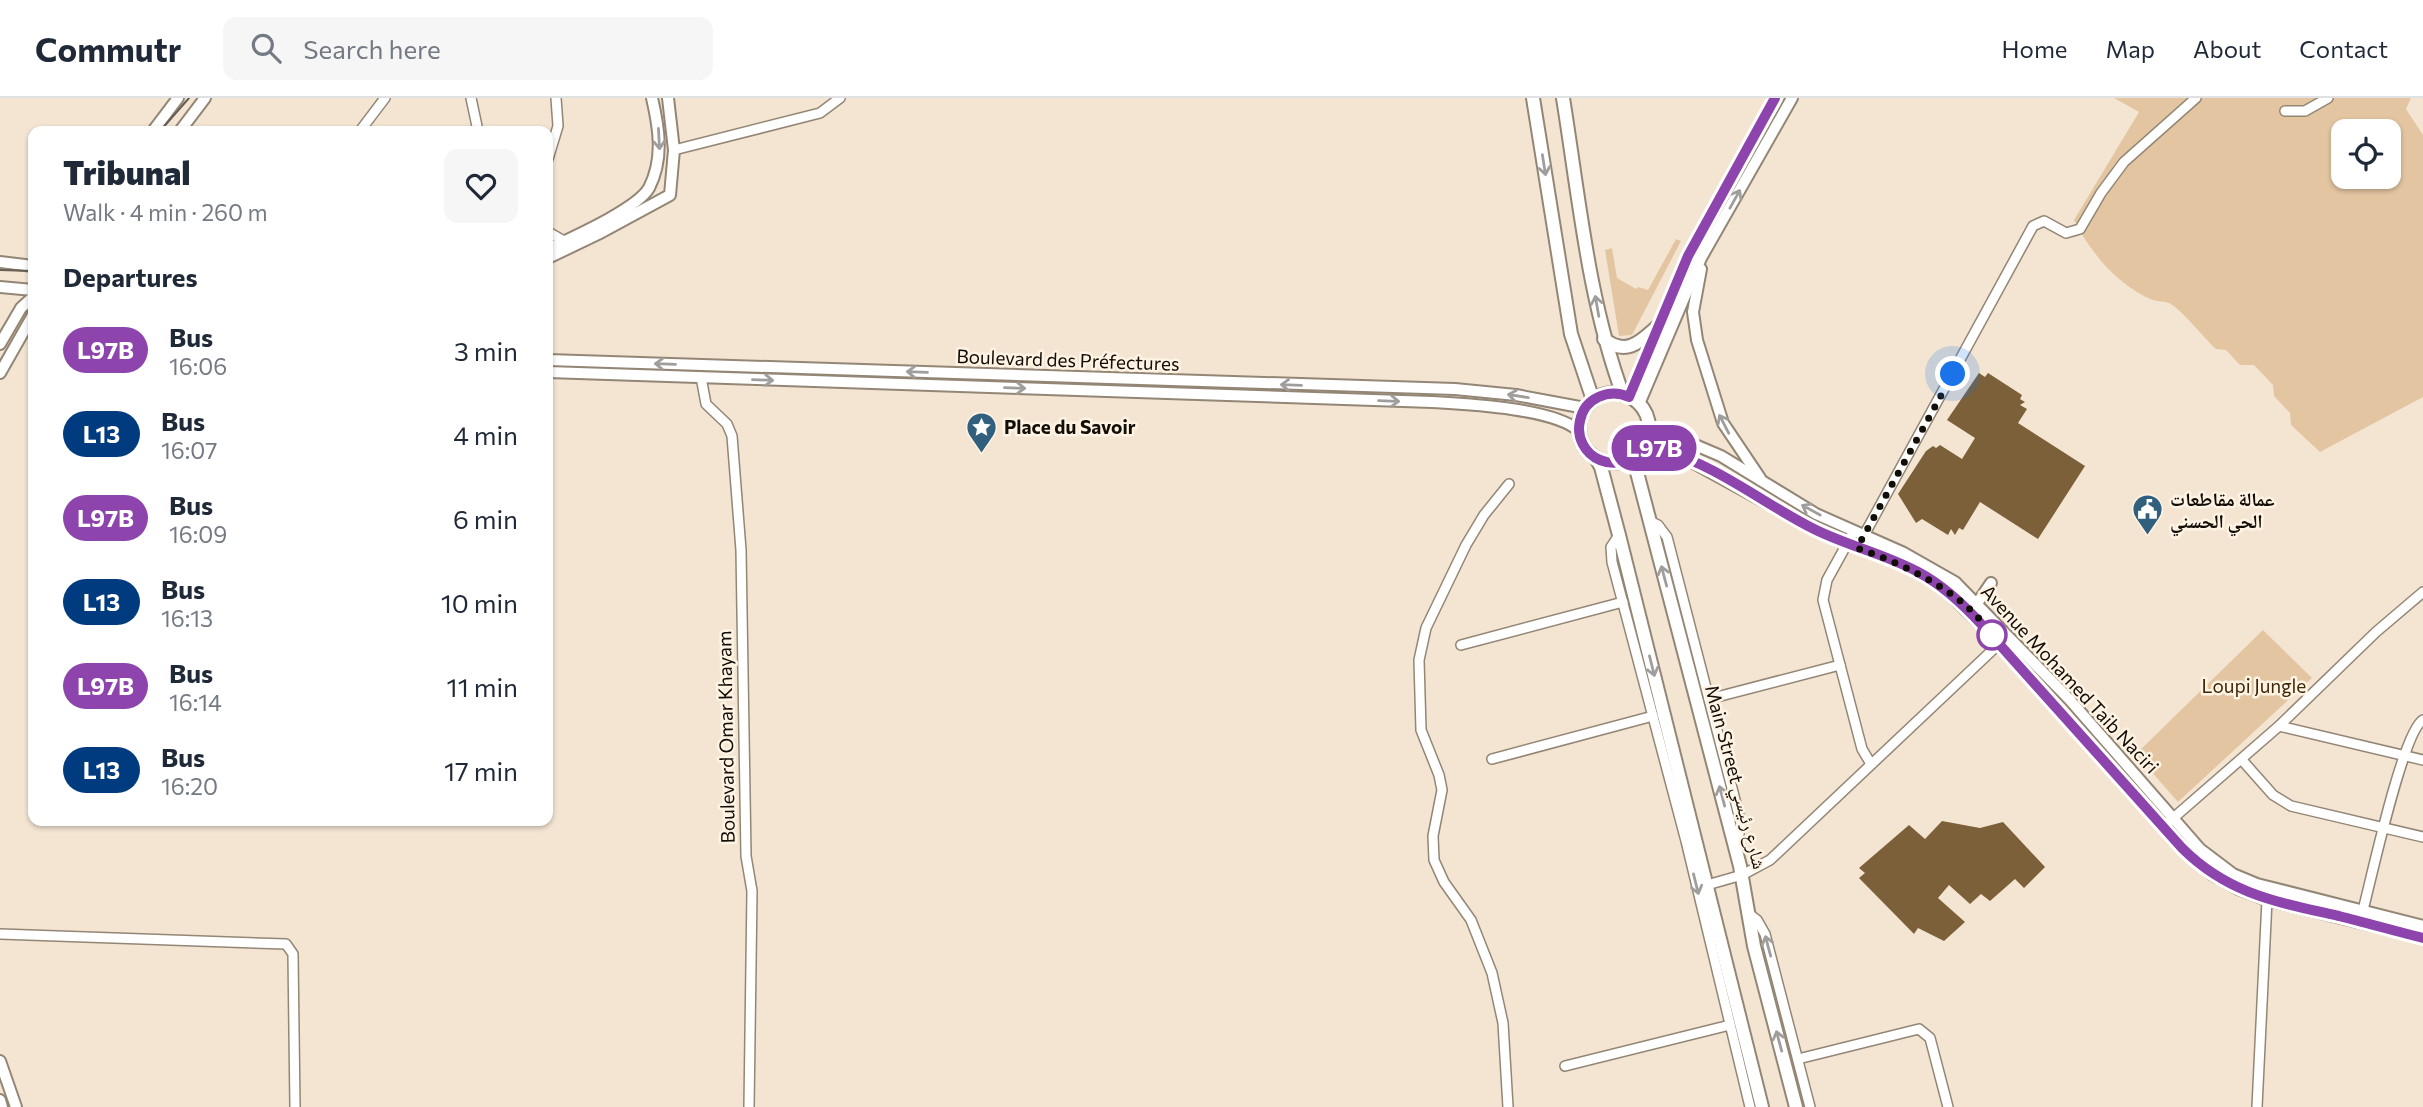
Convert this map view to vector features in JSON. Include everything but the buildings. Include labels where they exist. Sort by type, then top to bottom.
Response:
[{"type":"main road","points":[[1533,98],[1571,334],[1589,404],[1579,431],[1584,446],[1601,467],[1762,1107]]},
{"type":"main road","points":[[1563,98],[1604,339],[1630,398],[1646,414],[1648,425],[1647,437],[1637,453],[1615,463],[1596,458]]},
{"type":"main road","points":[[1604,339],[1619,347],[1634,346],[1658,326]]},
{"type":"main road","points":[[1589,404],[1611,393],[1630,398]]},
{"type":"main road","name":"Main Street شارع رئيسي","points":[[1637,453],[1650,521],[1733,839],[1756,954],[1796,1107]]},
{"type":"street","points":[[157,126],[178,98]]},
{"type":"street","points":[[184,126],[205,98]]},
{"type":"street","points":[[364,126],[385,98]]},
{"type":"street","points":[[471,98],[477,126]]},
{"type":"street","points":[[553,142],[558,126],[556,98]]},
{"type":"street","points":[[652,98],[659,150],[651,184],[653,197],[659,199]]},
{"type":"street","points":[[553,256],[667,197],[671,191],[669,180],[674,150],[668,98]]},
{"type":"street","points":[[674,150],[820,113],[840,98]]},
{"type":"street","points":[[1630,398],[1699,233],[1775,98]]},
{"type":"street","points":[[1630,398],[1701,258],[1792,98]]},
{"type":"street","points":[[1871,764],[1862,749],[1840,665],[1823,593],[1827,580],[1852,546],[2033,226],[2044,221],[2066,233],[2080,229],[2101,192],[2124,162],[2196,98]]},
{"type":"street","points":[[2285,111],[2305,111],[2328,98]]},
{"type":"street","points":[[553,246],[600,224],[637,200],[651,184],[663,176],[669,180]]},
{"type":"street","points":[[553,235],[564,241]]},
{"type":"street","points":[[1701,258],[1693,312],[1697,341],[1723,423],[1761,480]]},
{"type":"street","points":[[0,262],[28,265]]},
{"type":"street","points":[[5,288],[28,290]]},
{"type":"street","points":[[5,288],[18,298],[21,308]]},
{"type":"street","points":[[0,344],[21,308],[28,302]]},
{"type":"street","points":[[0,373],[28,324]]},
{"type":"street","name":"Boulevard des Préfectures","points":[[553,360],[1465,390],[1589,404]]},
{"type":"street","points":[[705,378],[709,365]]},
{"type":"street","name":"Boulevard des Préfectures","points":[[553,372],[1475,405],[1556,419],[1579,431]]},
{"type":"street","points":[[973,374],[973,387]]},
{"type":"street","name":"Boulevard Omar Khayam","points":[[705,378],[706,404],[727,424],[732,436],[740,521],[746,856],[752,891],[749,1107]]},
{"type":"street","name":"Avenue Mohamed Taib Naciri","points":[[1648,425],[1708,450],[1816,514],[1938,571],[1978,602],[2069,699],[2200,849],[2233,874],[2257,884],[2423,926]]},
{"type":"street","name":"Avenue Mohamed Taib Naciri","points":[[1637,453],[1661,449],[1692,461],[1807,526],[1907,566],[1931,579],[1962,604],[2000,643],[2163,827],[2213,875],[2238,889],[2267,900],[2423,939]]},
{"type":"street","points":[[1508,1107],[1503,1023],[1495,982],[1471,920],[1444,882],[1434,860],[1433,836],[1442,790],[1439,775],[1421,730],[1419,660],[1426,628],[1466,545],[1509,484]]},
{"type":"street","points":[[1650,521],[1658,525],[1667,537],[1741,823],[1741,831],[1733,839]]},
{"type":"street","points":[[1619,535],[1610,552],[1750,1107]]},
{"type":"street","points":[[1978,602],[1991,583]]},
{"type":"street","points":[[2163,827],[2242,760],[2376,632],[2423,592]]},
{"type":"street","points":[[1461,645],[1623,602]]},
{"type":"street","points":[[1707,885],[1742,876],[1770,860],[2000,643]]},
{"type":"street","points":[[1709,699],[1840,665]]},
{"type":"street","points":[[1492,759],[1653,716]]},
{"type":"street","points":[[2363,910],[2403,755],[2414,727],[2423,720]]},
{"type":"street","points":[[2279,726],[2423,760]]},
{"type":"street","points":[[2242,760],[2273,794],[2291,806],[2423,837]]},
{"type":"street","points":[[2257,1107],[2267,900]]},
{"type":"street","points":[[1748,913],[1757,920],[1765,934],[1810,1107]]},
{"type":"street","points":[[0,934],[286,944],[293,954],[295,1107]]},
{"type":"street","points":[[1565,1066],[1730,1025]]},
{"type":"street","points":[[1798,1059],[1919,1028],[1930,1038],[1948,1107]]},
{"type":"street","points":[[0,1061],[16,1107]]},
{"type":"street","points":[[0,1100],[2,1107]]},
{"type":"green space","points":[[2114,98],[2411,98],[2406,109],[2423,135],[2423,397],[2320,452],[2291,425],[2290,413],[2274,396],[2273,385],[2254,365],[2240,365],[2226,350],[2216,349],[2174,306],[2155,301],[2129,287],[2097,256],[2074,220],[2139,112]]},
{"type":"green space","points":[[1676,239],[1681,241],[1632,335],[1619,336],[1605,250],[1612,248],[1617,278],[1636,289],[1638,287],[1648,290]]},
{"type":"green space","name":"Loupi Jungle","points":[[2263,630],[2312,678],[2178,802],[2136,754]]},
{"type":"tram line","points":[[164,126],[189,98]]},
{"type":"tram line","points":[[0,270],[28,271]]},
{"type":"bus line","name":"L97B","points":[[1775,98],[1688,256],[1629,397],[1617,393],[1598,397],[1592,400],[1582,413],[1579,431],[1581,442],[1587,451],[1608,463],[1633,457],[1642,448],[1652,447],[1670,452],[1692,461],[1814,529],[1907,566],[1931,579],[1953,595],[1983,626],[2202,867],[2251,895],[2423,938]]},
{"type":"place","name":"Place du Savoir","points":[[981,454]]},
{"type":"place","name":"عمالة مقاطعات الحي الحسني","points":[[2147,537]]},
{"type":"route","points":[[1953,374],[1857,548],[1907,566],[1931,579],[1953,595],[1994,636],[1992,635]]}]
